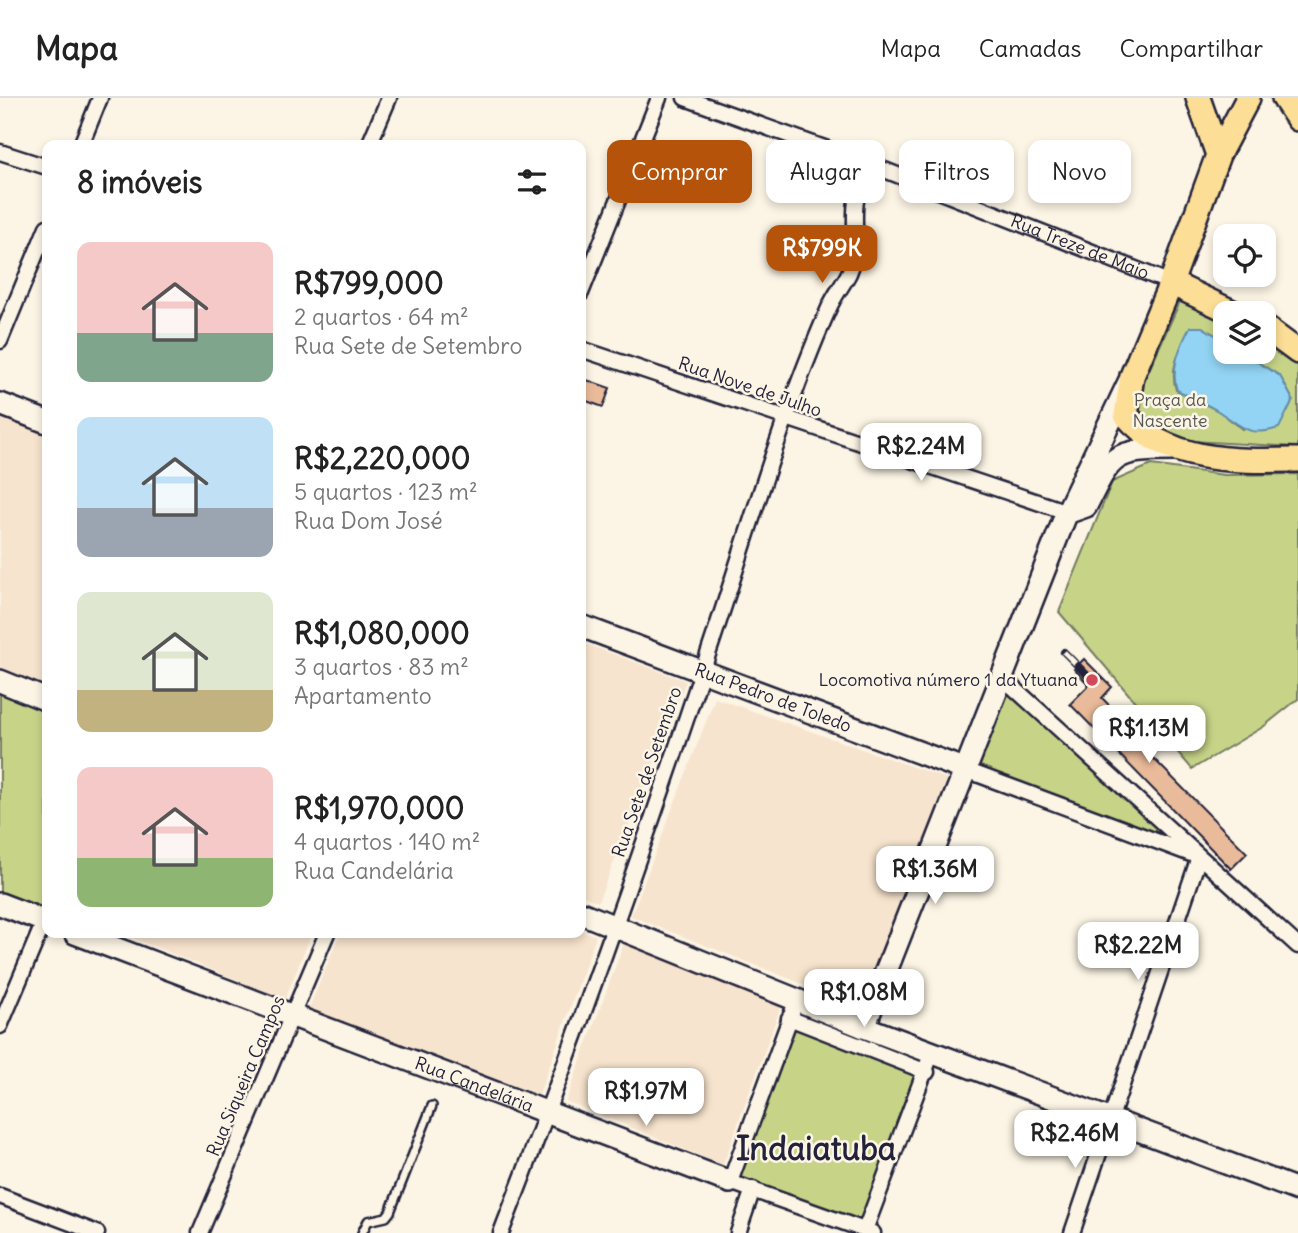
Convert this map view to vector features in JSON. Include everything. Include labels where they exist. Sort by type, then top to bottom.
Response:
[{"type":"main road","points":[[1198,98],[1218,155]]},
{"type":"main road","points":[[1248,98],[1218,155],[1171,283],[1132,376],[1126,415],[1139,430],[1174,450],[1258,461],[1298,460]]},
{"type":"main road","points":[[1284,98],[1298,119]]},
{"type":"main road","name":"Rua Treze de Maio","points":[[1171,283],[1213,303]]},
{"type":"main road","points":[[1276,336],[1298,352]]},
{"type":"street","points":[[83,140],[100,98]]},
{"type":"street","points":[[371,140],[389,98]]},
{"type":"street","points":[[586,280],[659,98]]},
{"type":"street","name":"Rua Treze de Maio","points":[[685,98],[802,140]]},
{"type":"street","points":[[0,152],[42,165]]},
{"type":"street","name":"Rua Treze de Maio","points":[[885,170],[1171,283]]},
{"type":"street","name":"Rua Sete de Setembro","points":[[501,1233],[614,927],[786,420],[830,305],[849,273],[855,253],[855,203]]},
{"type":"street","points":[[0,341],[42,239]]},
{"type":"street","name":"Rua Nove de Julho","points":[[586,351],[1067,512]]},
{"type":"street","points":[[864,1027],[1067,512],[1132,376]]},
{"type":"street","points":[[0,404],[42,420]]},
{"type":"street","points":[[1067,512],[1086,506],[1105,466],[1120,456],[1134,450],[1174,450]]},
{"type":"street","name":"Rua Pedro de Toledo","points":[[586,628],[966,770]]},
{"type":"street","points":[[1002,677],[1298,946]]},
{"type":"street","points":[[0,681],[42,698]]},
{"type":"street","points":[[966,770],[1199,857]]},
{"type":"street","points":[[1072,1233],[1199,857]]},
{"type":"street","points":[[0,904],[42,918]]},
{"type":"street","points":[[586,915],[793,1008],[929,1062],[1111,1119],[1298,1190]]},
{"type":"street","points":[[0,1026],[42,928]]},
{"type":"street","name":"Rua Candelária","points":[[88,938],[754,1189],[832,1226],[869,1231]]},
{"type":"street","name":"Rua Siqueira Campos","points":[[200,1233],[325,938]]},
{"type":"street","points":[[793,1008],[864,1027],[929,1062]]},
{"type":"street","points":[[730,1182],[793,1008]]},
{"type":"street","points":[[869,1231],[929,1062]]},
{"type":"street","points":[[738,1233],[754,1189]]},
{"type":"street","points":[[0,1196],[97,1233]]},
{"type":"lane","points":[[362,1233],[368,1221],[387,1217],[390,1212],[432,1107]]},
{"type":"shaded area","points":[[0,418],[42,434],[42,685],[0,667]]},
{"type":"shaded area","points":[[586,644],[686,681],[598,902],[586,897]]},
{"type":"shaded area","points":[[715,698],[948,779],[861,1007],[631,916]]},
{"type":"shaded area","points":[[586,932],[596,936],[539,1095],[309,1008],[338,938],[586,938]]},
{"type":"shaded area","points":[[132,938],[310,938],[285,999]]},
{"type":"shaded area","points":[[624,943],[781,1006],[723,1165],[566,1101]]},
{"type":"green space","name":"Praça da Nascente","points":[[1181,299],[1213,314],[1213,334],[1202,327],[1178,354],[1174,371],[1176,390],[1219,411],[1242,429],[1293,400],[1280,376],[1260,364],[1276,364],[1276,345],[1298,356],[1298,447],[1192,441],[1158,427],[1138,409],[1141,388]]},
{"type":"green space","points":[[1151,465],[1224,475],[1298,474],[1298,699],[1263,727],[1192,769],[1059,612],[1112,482]]},
{"type":"green space","points":[[1002,677],[1199,857],[966,770]]},
{"type":"green space","points":[[0,681],[42,698],[42,913],[0,904]]},
{"type":"green space","points":[[789,1018],[927,1072],[865,1230],[730,1182]]},
{"type":"water","points":[[1190,327],[1202,327],[1213,334],[1213,364],[1260,364],[1280,376],[1293,400],[1279,428],[1259,432],[1246,429],[1177,390],[1175,366]]},
{"type":"building","points":[[586,380],[610,388],[603,407],[586,401]]},
{"type":"building","points":[[1084,659],[1112,687],[1102,698],[1154,751],[1150,755],[1247,853],[1231,869],[1070,704],[1089,685],[1074,669]]},
{"type":"railway","points":[[1064,652],[1092,680]]},
{"type":"place","name":"Locomotiva número 1 da Ytuana","points":[[1092,680]]},
{"type":"district","name":"Indaiatuba","points":[[816,1149]]}]
